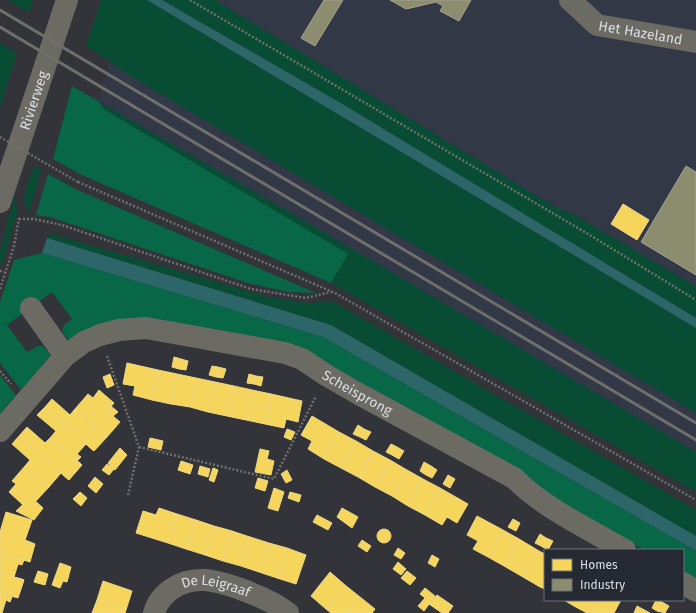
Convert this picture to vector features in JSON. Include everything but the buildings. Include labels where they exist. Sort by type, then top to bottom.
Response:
[{"type":"street","name":"Rivierweg","points":[[0,202],[67,0]]},
{"type":"street","name":"Het Hazeland","points":[[570,0],[597,25],[696,42]]},
{"type":"street","points":[[31,308],[66,356]]},
{"type":"street","name":"Scheisprong","points":[[0,430],[66,356],[84,342],[100,335],[119,330],[146,328],[285,353],[302,359],[326,376],[514,478],[529,493],[544,504],[623,549]]},
{"type":"street","name":"De Leigraaf","points":[[154,613],[156,605],[174,586],[203,580],[244,589],[288,613]]},
{"type":"street","points":[[684,584],[696,591]]},
{"type":"path","points":[[190,0],[588,234],[696,300]]},
{"type":"path","points":[[0,138],[78,182],[331,292],[696,500]]},
{"type":"path","points":[[0,289],[14,246],[19,219],[34,219],[62,225],[251,289],[306,298],[313,298],[331,292]]},
{"type":"path","points":[[0,271],[5,272]]},
{"type":"path","points":[[100,335],[139,447],[128,495]]},
{"type":"path","points":[[139,447],[274,479],[326,376]]},
{"type":"shaded area","points":[[159,0],[696,0],[696,341]]},
{"type":"shaded area","points":[[110,61],[696,380],[696,481],[105,110],[98,101]]},
{"type":"green space","points":[[8,0],[33,0],[29,12]]},
{"type":"green space","points":[[101,0],[147,0],[696,328],[696,413],[122,71],[110,61],[86,46]]},
{"type":"green space","points":[[162,0],[215,0],[557,208],[575,215],[696,286],[696,318],[344,105]]},
{"type":"green space","points":[[0,43],[17,53],[0,108]]},
{"type":"green space","points":[[72,86],[98,101],[105,110],[348,254],[331,283],[82,175],[53,159]]},
{"type":"green space","points":[[98,101],[278,205],[696,452],[696,492],[331,283],[348,254],[105,110]]},
{"type":"green space","points":[[34,166],[41,170],[29,212],[26,207],[25,195]]},
{"type":"green space","points":[[48,174],[75,189],[316,293],[288,292],[248,283],[50,217],[36,215]]},
{"type":"green space","points":[[15,195],[17,212],[2,264],[0,263],[0,251]]},
{"type":"green space","points":[[49,233],[268,297],[309,303],[332,301],[696,510],[696,536],[331,325],[47,238]]},
{"type":"green space","points":[[42,253],[323,337],[696,551],[696,579],[684,573],[684,549],[642,549],[296,349],[155,319],[68,340],[62,331],[64,325],[72,319],[52,292],[7,325],[27,352],[38,346],[43,346],[51,355],[21,390],[0,363],[0,302],[14,260]]},
{"type":"green space","points":[[0,375],[16,395],[0,414]]},
{"type":"water","points":[[147,0],[162,0],[344,105],[696,318],[696,328]]},
{"type":"water","points":[[47,238],[331,325],[696,536],[696,551],[323,337],[42,253]]},
{"type":"railway","points":[[0,10],[696,423]]},
{"type":"railway","points":[[0,27],[696,440]]}]
